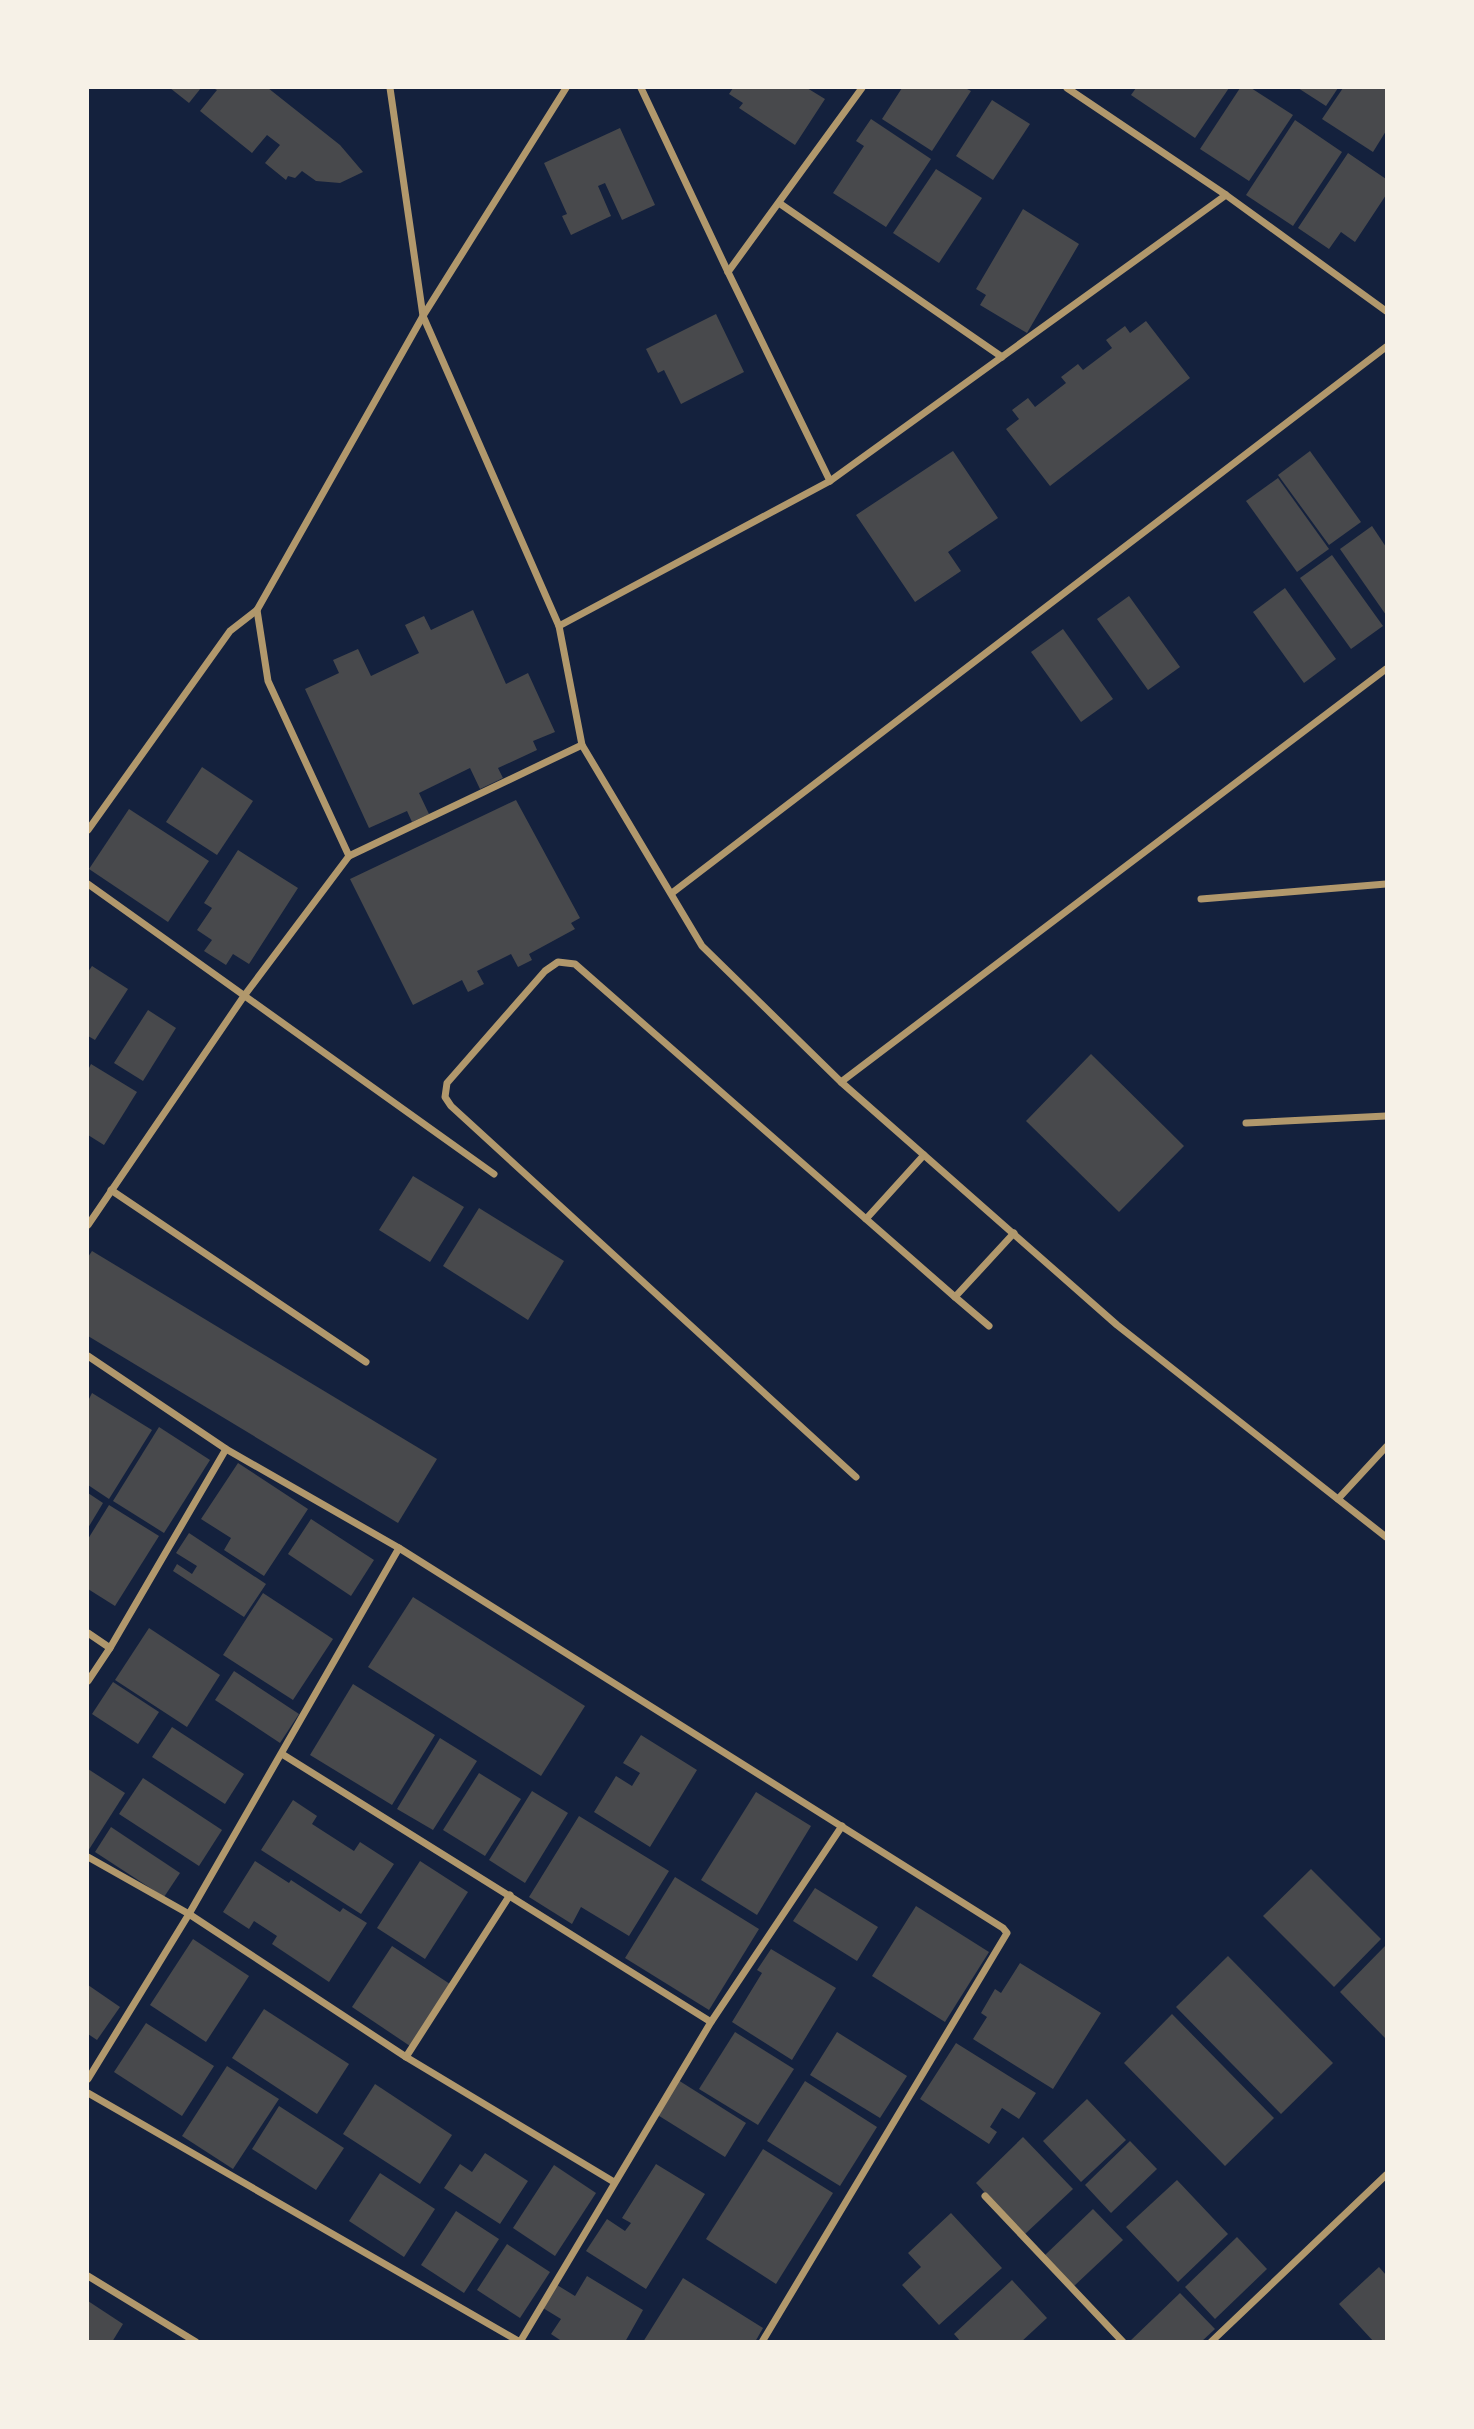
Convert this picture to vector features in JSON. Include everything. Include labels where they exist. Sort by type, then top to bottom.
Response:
[{"type":"street","points":[[390,88],[423,316],[559,626],[582,746],[702,946],[841,1082],[1117,1325],[1386,1536]]},
{"type":"street","points":[[88,830],[230,631],[257,610],[423,316],[566,88]]},
{"type":"street","points":[[640,88],[830,481]]},
{"type":"street","points":[[728,272],[862,88]]},
{"type":"street","points":[[1067,88],[1226,195],[1387,311]]},
{"type":"street","points":[[559,626],[830,481],[1226,195]]},
{"type":"street","points":[[779,203],[1002,357]]},
{"type":"street","points":[[672,893],[1387,347]]},
{"type":"street","points":[[257,610],[268,681],[349,856]]},
{"type":"street","points":[[841,1082],[1387,669]]},
{"type":"street","points":[[88,1225],[244,996],[349,856],[582,746]]},
{"type":"street","points":[[88,884],[495,1174]]},
{"type":"street","points":[[1201,899],[1387,884]]},
{"type":"street","points":[[856,1477],[444,1097],[447,1083],[545,971],[558,962],[575,964],[989,1326]]},
{"type":"street","points":[[1246,1123],[1387,1115]]},
{"type":"street","points":[[866,1219],[924,1155]]},
{"type":"street","points":[[111,1190],[366,1362]]},
{"type":"street","points":[[955,1297],[1014,1233]]},
{"type":"street","points":[[88,1356],[226,1449],[399,1548],[842,1826],[1007,1933],[762,2342]]},
{"type":"street","points":[[1338,1499],[1387,1447]]},
{"type":"street","points":[[88,1681],[226,1449]]},
{"type":"street","points":[[88,2079],[189,1914],[399,1548]]},
{"type":"street","points":[[88,1633],[110,1648]]},
{"type":"street","points":[[282,1754],[711,2022]]},
{"type":"street","points":[[88,2093],[520,2342],[711,2022],[842,1826]]},
{"type":"street","points":[[88,1857],[189,1914],[406,2057],[614,2182]]},
{"type":"street","points":[[406,2057],[510,1895]]},
{"type":"street","points":[[1211,2342],[1387,2175]]},
{"type":"street","points":[[985,2196],[1123,2342]]},
{"type":"street","points":[[88,2276],[196,2342]]},
{"type":"building","points":[[170,88],[201,88],[189,103]]},
{"type":"building","points":[[213,88],[268,88],[340,145],[363,172],[340,183],[316,181],[302,171],[295,178],[288,176],[286,180],[265,163],[280,145],[267,135],[252,153],[200,111],[217,90]]},
{"type":"building","points":[[733,88],[807,88],[825,99],[795,145],[739,108],[743,103],[729,94]]},
{"type":"building","points":[[902,88],[965,88],[971,91],[932,151],[882,119]]},
{"type":"building","points":[[1136,88],[1229,88],[1195,138],[1131,95]]},
{"type":"building","points":[[1240,88],[1251,88],[1293,115],[1249,181],[1200,149]]},
{"type":"building","points":[[1298,88],[1338,88],[1326,106]]},
{"type":"building","points":[[1343,88],[1386,88],[1386,131],[1373,152],[1322,119]]},
{"type":"building","points":[[992,100],[1030,124],[993,180],[956,156]]},
{"type":"building","points":[[871,119],[931,159],[886,227],[833,193],[864,146],[856,141]]},
{"type":"building","points":[[1295,120],[1342,152],[1293,226],[1246,195]]},
{"type":"building","points":[[620,128],[655,205],[622,220],[605,183],[598,186],[611,216],[571,235],[562,216],[567,214],[544,163]]},
{"type":"building","points":[[1348,153],[1386,179],[1386,195],[1355,242],[1341,232],[1329,249],[1298,228]]},
{"type":"building","points":[[936,169],[982,198],[939,263],[893,233]]},
{"type":"building","points":[[1023,209],[1079,244],[1027,333],[980,305],[986,295],[976,289]]},
{"type":"building","points":[[716,314],[744,372],[681,404],[664,370],[658,373],[646,349]]},
{"type":"building","points":[[1146,321],[1190,378],[1050,486],[1006,429],[1019,419],[1012,410],[1028,398],[1035,407],[1066,383],[1061,377],[1078,364],[1083,370],[1112,348],[1106,340],[1125,326],[1130,333]]},
{"type":"building","points":[[953,451],[998,518],[948,552],[961,571],[915,602],[856,515]]},
{"type":"building","points":[[1310,451],[1361,522],[1329,545],[1278,475]]},
{"type":"building","points":[[1278,478],[1329,549],[1297,572],[1246,501]]},
{"type":"building","points":[[1372,526],[1386,547],[1386,615],[1340,549]]},
{"type":"building","points":[[1332,555],[1383,626],[1351,649],[1300,578]]},
{"type":"building","points":[[1285,588],[1336,659],[1304,683],[1253,612]]},
{"type":"building","points":[[1129,596],[1180,667],[1148,690],[1097,619]]},
{"type":"building","points":[[473,610],[506,684],[528,673],[555,732],[533,741],[537,750],[498,768],[503,778],[480,789],[470,768],[419,793],[429,814],[412,822],[407,811],[369,828],[305,689],[339,673],[333,660],[358,649],[371,676],[419,653],[405,625],[424,616],[431,630]]},
{"type":"building","points":[[1063,629],[1113,699],[1081,722],[1031,652]]},
{"type":"building","points":[[202,767],[253,801],[217,855],[166,822]]},
{"type":"building","points":[[516,800],[580,918],[571,923],[575,929],[529,954],[532,960],[518,967],[511,954],[477,971],[484,984],[468,992],[462,980],[413,1005],[350,879]]},
{"type":"building","points":[[129,809],[209,861],[168,922],[89,869]]},
{"type":"building","points":[[238,850],[298,888],[249,964],[233,954],[226,965],[204,951],[212,940],[197,930],[212,908],[204,903]]},
{"type":"building","points":[[92,966],[128,989],[95,1040],[88,1036],[88,972]]},
{"type":"building","points":[[148,1010],[176,1028],[143,1081],[114,1063]]},
{"type":"building","points":[[1091,1054],[1184,1146],[1119,1212],[1026,1121]]},
{"type":"building","points":[[91,1064],[137,1092],[104,1145],[88,1135],[88,1070]]},
{"type":"building","points":[[413,1176],[464,1207],[430,1262],[379,1230]]},
{"type":"building","points":[[479,1208],[564,1261],[528,1320],[443,1266]]},
{"type":"building","points":[[92,1251],[437,1459],[398,1523],[88,1336],[88,1257]]},
{"type":"building","points":[[92,1393],[152,1430],[109,1499],[88,1485],[88,1401]]},
{"type":"building","points":[[159,1427],[210,1460],[164,1533],[113,1501]]},
{"type":"building","points":[[238,1463],[308,1509],[264,1576],[224,1550],[231,1538],[201,1519]]},
{"type":"building","points":[[88,1493],[103,1503],[88,1528]]},
{"type":"building","points":[[109,1505],[159,1536],[115,1606],[88,1589],[88,1539]]},
{"type":"building","points":[[311,1519],[374,1560],[351,1596],[288,1554]]},
{"type":"building","points":[[189,1533],[266,1584],[244,1617],[173,1571],[177,1564],[192,1574],[197,1566],[176,1553]]},
{"type":"building","points":[[263,1593],[333,1639],[293,1700],[223,1655]]},
{"type":"building","points":[[413,1597],[585,1706],[541,1776],[368,1667]]},
{"type":"building","points":[[149,1628],[220,1675],[187,1727],[115,1680]]},
{"type":"building","points":[[234,1671],[299,1714],[280,1743],[215,1700]]},
{"type":"building","points":[[113,1682],[159,1712],[138,1744],[92,1714]]},
{"type":"building","points":[[353,1684],[435,1735],[392,1805],[310,1755]]},
{"type":"building","points":[[172,1727],[244,1774],[225,1804],[152,1757]]},
{"type":"building","points":[[641,1735],[697,1770],[650,1847],[594,1812],[616,1776],[632,1786],[640,1773],[623,1763]]},
{"type":"building","points":[[440,1738],[477,1761],[433,1830],[397,1809]]},
{"type":"building","points":[[88,1769],[125,1793],[88,1851]]},
{"type":"building","points":[[479,1773],[521,1799],[485,1856],[443,1830]]},
{"type":"building","points":[[143,1778],[222,1830],[199,1866],[119,1814]]},
{"type":"building","points":[[532,1791],[568,1813],[525,1883],[489,1860]]},
{"type":"building","points":[[756,1792],[811,1826],[757,1915],[701,1880]]},
{"type":"building","points":[[293,1800],[317,1816],[312,1824],[354,1851],[360,1842],[394,1864],[361,1914],[261,1850]]},
{"type":"building","points":[[579,1816],[669,1871],[629,1936],[581,1907],[572,1924],[529,1897]]},
{"type":"building","points":[[111,1827],[180,1873],[164,1897],[95,1852]]},
{"type":"building","points":[[255,1861],[289,1883],[291,1880],[340,1912],[343,1908],[367,1923],[329,1982],[272,1944],[277,1936],[254,1921],[249,1929],[223,1912]]},
{"type":"building","points":[[420,1861],[468,1892],[425,1959],[377,1928]]},
{"type":"building","points":[[1311,1869],[1381,1939],[1334,1987],[1263,1916]]},
{"type":"building","points":[[675,1877],[759,1929],[709,2010],[625,1958]]},
{"type":"building","points":[[815,1888],[878,1927],[857,1961],[793,1921]]},
{"type":"building","points":[[916,1906],[989,1952],[945,2022],[872,1976]]},
{"type":"building","points":[[193,1939],[249,1976],[206,2042],[150,2005]]},
{"type":"building","points":[[1386,1945],[1386,2039],[1340,1992]]},
{"type":"building","points":[[392,1946],[450,1984],[410,2046],[352,2007]]},
{"type":"building","points":[[771,1949],[836,1988],[792,2060],[732,2022],[762,1973],[757,1970]]},
{"type":"building","points":[[1228,1956],[1333,2063],[1281,2114],[1176,2007]]},
{"type":"building","points":[[1020,1963],[1101,2013],[1053,2089],[973,2039],[987,2017],[981,2013],[995,1989],[1001,1993]]},
{"type":"building","points":[[88,1985],[120,2007],[97,2040],[88,2034]]},
{"type":"building","points":[[264,2009],[349,2064],[317,2114],[232,2058]]},
{"type":"building","points":[[1172,2014],[1274,2118],[1225,2166],[1124,2063]]},
{"type":"building","points":[[146,2023],[214,2066],[182,2116],[114,2072]]},
{"type":"building","points":[[735,2032],[794,2069],[758,2125],[699,2089]]},
{"type":"building","points":[[837,2032],[907,2076],[880,2118],[810,2075]]},
{"type":"building","points":[[956,2043],[1036,2093],[1019,2119],[1002,2108],[990,2127],[997,2132],[989,2144],[920,2099]]},
{"type":"building","points":[[227,2066],[279,2099],[233,2169],[182,2136]]},
{"type":"building","points":[[678,2080],[746,2123],[725,2157],[656,2114]]},
{"type":"building","points":[[805,2081],[877,2127],[840,2186],[767,2141]]},
{"type":"building","points":[[375,2084],[452,2135],[420,2184],[343,2134]]},
{"type":"building","points":[[1087,2099],[1126,2140],[1081,2182],[1043,2141]]},
{"type":"building","points":[[279,2106],[344,2148],[316,2190],[252,2149]]},
{"type":"building","points":[[1023,2137],[1073,2189],[1024,2235],[976,2183]]},
{"type":"building","points":[[1130,2141],[1157,2169],[1111,2213],[1085,2185]]},
{"type":"building","points":[[763,2149],[833,2193],[776,2284],[706,2239]]},
{"type":"building","points":[[485,2153],[528,2181],[500,2224],[444,2188],[460,2164],[472,2172]]},
{"type":"building","points":[[656,2164],[705,2194],[646,2289],[586,2251],[607,2219],[625,2231],[631,2223],[622,2218]]},
{"type":"building","points":[[554,2165],[596,2193],[555,2256],[513,2228]]},
{"type":"building","points":[[380,2173],[435,2209],[404,2257],[349,2221]]},
{"type":"building","points":[[1177,2180],[1228,2234],[1178,2282],[1126,2227]]},
{"type":"building","points":[[1093,2209],[1123,2240],[1073,2287],[1044,2256]]},
{"type":"building","points":[[456,2211],[499,2239],[464,2293],[421,2265]]},
{"type":"building","points":[[951,2213],[1002,2268],[939,2325],[902,2285],[921,2267],[908,2253]]},
{"type":"building","points":[[1237,2237],[1267,2269],[1215,2319],[1185,2287]]},
{"type":"building","points":[[507,2244],[550,2272],[520,2318],[477,2290]]},
{"type":"building","points":[[1379,2267],[1386,2275],[1386,2342],[1374,2342],[1339,2304]]},
{"type":"building","points":[[587,2276],[643,2310],[625,2342],[563,2342],[551,2334],[561,2319],[543,2308],[557,2285],[575,2296]]},
{"type":"building","points":[[683,2278],[763,2328],[755,2342],[643,2342]]},
{"type":"building","points":[[1012,2280],[1047,2318],[1021,2342],[961,2342],[954,2334]]},
{"type":"building","points":[[1180,2293],[1215,2329],[1201,2342],[1129,2342]]},
{"type":"building","points":[[88,2301],[123,2324],[112,2342],[88,2342]]}]
